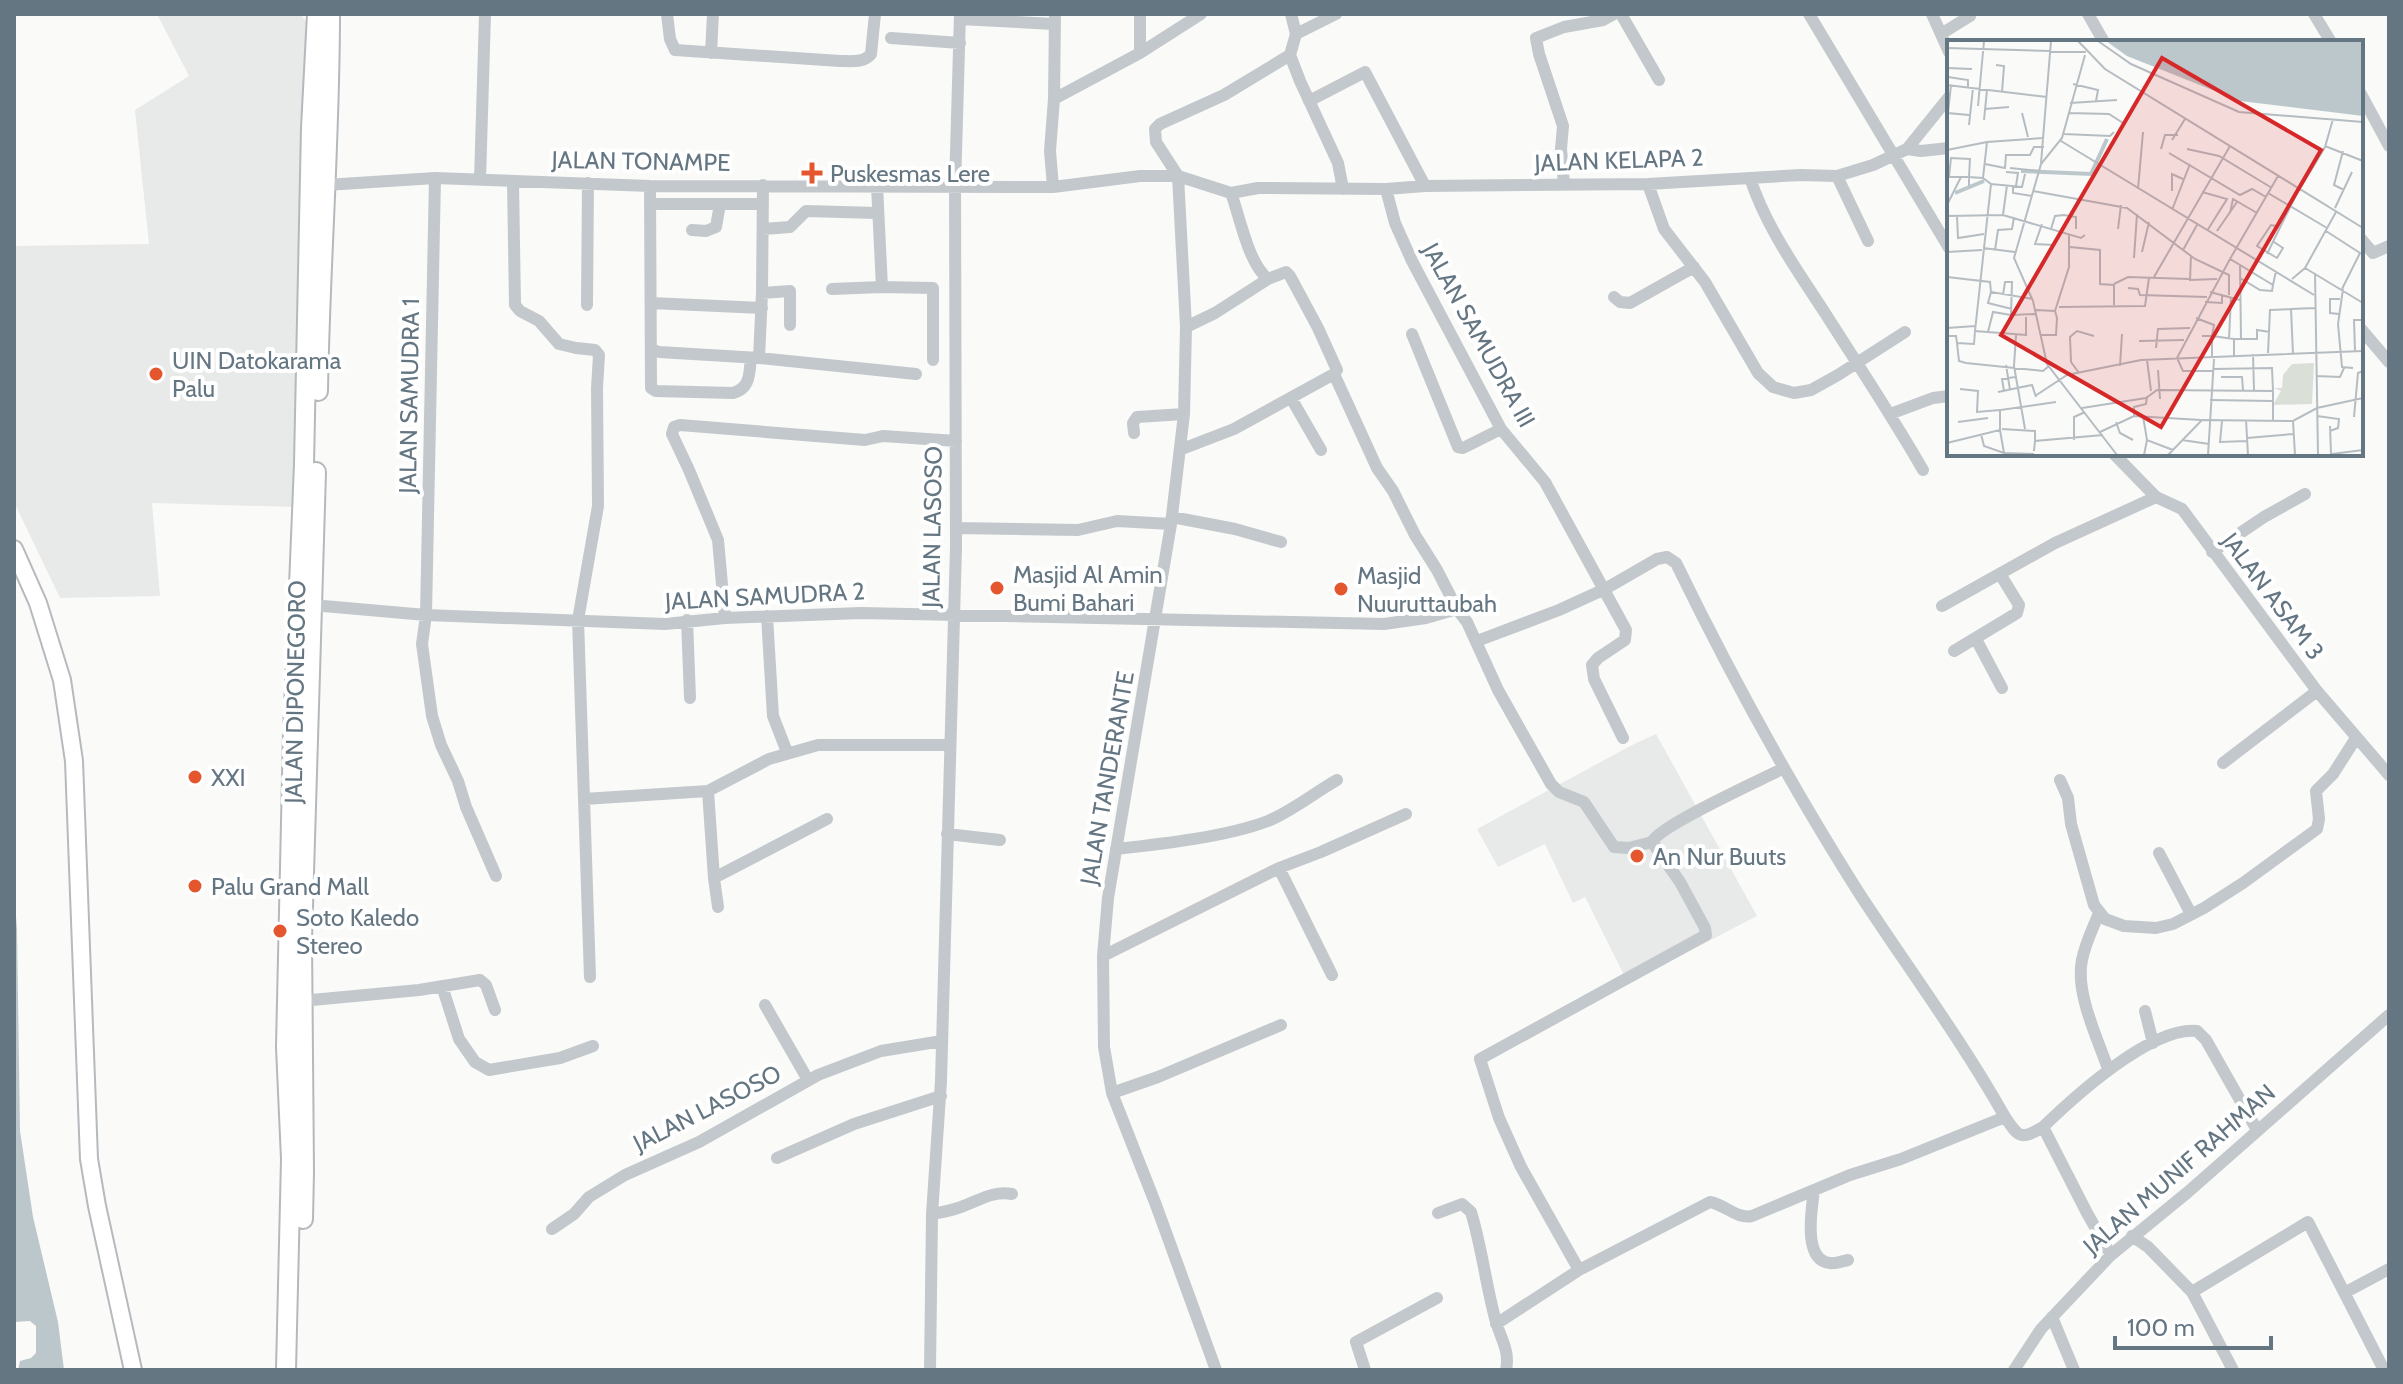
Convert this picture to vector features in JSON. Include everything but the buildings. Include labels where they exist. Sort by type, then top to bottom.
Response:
[{"type":"highway","name":"JALAN DIPONEGORO","points":[[286,1370],[291,1159],[286,1047],[296,608],[320,127],[317,14]]},
{"type":"highway","name":"JALAN DIPONEGORO","points":[[297,1370],[304,1171],[301,1001],[320,296],[326,185],[320,127],[330,88],[330,14]]},
{"type":"main road","points":[[14,549],[38,603],[62,680],[74,761],[89,1159],[133,1370]]},
{"type":"street","points":[[480,180],[485,14]]},
{"type":"street","points":[[667,14],[670,39],[675,50],[840,61],[867,59],[871,54],[875,14]]},
{"type":"street","points":[[711,53],[713,14]]},
{"type":"street","points":[[1140,14],[1140,53]]},
{"type":"street","points":[[1054,99],[1140,53],[1201,14]]},
{"type":"street","points":[[1291,14],[1296,34],[1290,55],[1338,163],[1343,189]]},
{"type":"street","points":[[1296,34],[1336,14]]},
{"type":"street","points":[[1564,184],[1563,126],[1536,38],[1564,27],[1603,20],[1614,14]]},
{"type":"street","points":[[1621,14],[1659,80]]},
{"type":"street","points":[[1809,14],[1947,245]]},
{"type":"street","points":[[1932,14],[1947,48]]},
{"type":"street","points":[[1941,34],[1969,14]]},
{"type":"street","points":[[2088,14],[2103,40]]},
{"type":"street","points":[[2314,14],[2330,40]]},
{"type":"street","points":[[960,16],[1055,19],[1050,151],[1053,187]]},
{"type":"street","name":"JALAN LASOSO","points":[[930,1370],[932,1214],[941,1096],[956,528],[955,187],[960,16]]},
{"type":"street","points":[[891,38],[960,43]]},
{"type":"street","points":[[1178,176],[1156,142],[1155,129],[1224,95],[1290,55]]},
{"type":"street","points":[[1309,101],[1365,72],[1425,186]]},
{"type":"street","points":[[2363,98],[2389,146]]},
{"type":"street","points":[[1907,149],[1947,99]]},
{"type":"street","points":[[1907,149],[1947,148]]},
{"type":"street","name":"JALAN KELAPA 2","points":[[955,187],[1053,187],[1140,176],[1178,176],[1231,193],[1258,188],[1648,184],[1837,176],[1873,165],[1907,149]]},
{"type":"street","name":"JALAN TANDERANTE","points":[[1178,176],[1186,327],[1182,449],[1116,849],[1103,956],[1104,1047],[1112,1093],[1216,1370]]},
{"type":"street","points":[[1837,176],[1868,241]]},
{"type":"street","name":"JALAN TONAMPE","points":[[326,185],[435,178],[650,186],[955,187]]},
{"type":"street","name":"JALAN SAMUDRA 1","points":[[435,178],[426,615],[422,644],[432,716],[441,745],[496,876]]},
{"type":"street","points":[[1750,178],[1787,255],[1923,470]]},
{"type":"street","points":[[513,181],[515,305],[539,321],[559,344],[595,350],[599,355],[598,506],[578,620],[590,977]]},
{"type":"street","points":[[587,305],[588,183]]},
{"type":"street","points":[[1648,184],[1664,229],[1720,306],[1758,373],[1773,387],[1803,393],[1905,332]]},
{"type":"street","points":[[650,186],[651,387],[656,391],[733,393],[740,391],[748,381],[755,358],[762,308],[763,185]]},
{"type":"street","points":[[877,186],[882,287]]},
{"type":"street","name":"JALAN SAMUDRA III","points":[[1386,189],[1395,223],[1412,261],[1501,429],[1545,482],[1626,630],[1625,640],[1594,661],[1593,674],[1623,738]]},
{"type":"street","points":[[1231,193],[1255,261],[1268,279]]},
{"type":"street","points":[[650,204],[763,204]]},
{"type":"street","points":[[692,230],[706,231],[716,227],[720,204]]},
{"type":"street","points":[[763,229],[790,227],[806,211],[877,213]]},
{"type":"street","points":[[2363,241],[2373,253],[2389,246]]},
{"type":"street","points":[[1614,297],[1620,302],[1630,303],[1694,267]]},
{"type":"street","points":[[1182,449],[1234,429],[1337,370],[1286,272],[1268,279],[1215,313],[1186,327]]},
{"type":"street","points":[[832,289],[933,288],[933,360]]},
{"type":"street","points":[[762,293],[790,291],[790,325]]},
{"type":"street","points":[[651,303],[762,308]]},
{"type":"street","points":[[2363,331],[2389,362]]},
{"type":"street","points":[[1412,334],[1458,447],[1463,448],[1501,429]]},
{"type":"street","points":[[651,349],[916,374]]},
{"type":"street","points":[[1334,374],[1377,468],[1477,641],[1498,690],[1555,789],[1584,802],[1614,847],[1629,848],[1652,842],[1674,824],[1784,768]]},
{"type":"street","points":[[1890,414],[1933,398],[1947,396]]},
{"type":"street","points":[[1291,398],[1321,450]]},
{"type":"street","points":[[1134,433],[1133,423],[1137,417],[1184,414]]},
{"type":"street","points":[[725,618],[718,540],[672,434],[674,427],[680,425],[865,440],[883,436],[956,441]]},
{"type":"street","name":"JALAN ASAM 3","points":[[2116,456],[2156,497],[2182,509],[2317,691],[2389,775]]},
{"type":"street","points":[[2212,552],[2305,494]]},
{"type":"street","points":[[1942,606],[2055,543],[2156,497]]},
{"type":"street","points":[[956,528],[1078,530],[1117,521],[1172,520],[1235,529],[1281,542]]},
{"type":"street","points":[[1477,641],[1559,610],[1605,589],[1657,559],[1667,557],[1676,563],[1784,768],[1860,893],[1909,964],[2015,1132],[2027,1136],[2043,1127],[2108,1069],[2178,1031],[2197,1031],[2206,1040],[2257,1130]]},
{"type":"street","points":[[1954,651],[2017,613],[2019,609],[2000,574]]},
{"type":"street","name":"JALAN SAMUDRA 2","points":[[312,605],[426,615],[665,624],[767,616],[953,614]]},
{"type":"street","points":[[953,614],[1384,624],[1426,618],[1457,609]]},
{"type":"street","points":[[767,616],[773,716],[787,752]]},
{"type":"street","points":[[687,620],[690,698]]},
{"type":"street","points":[[1976,639],[2002,688]]},
{"type":"street","points":[[2223,763],[2317,691]]},
{"type":"street","points":[[2060,780],[2068,798],[2071,824],[2087,888],[2099,913],[2105,919],[2124,926],[2156,928],[2173,924],[2243,883],[2317,829],[2316,791],[2333,774],[2356,738]]},
{"type":"street","points":[[584,799],[708,791],[787,752],[828,745],[949,745]]},
{"type":"street","points":[[1116,849],[1256,825],[1281,814],[1337,780]]},
{"type":"street","points":[[708,791],[718,907]]},
{"type":"street","points":[[1103,956],[1279,868],[1406,814]]},
{"type":"street","points":[[714,878],[827,819]]},
{"type":"street","points":[[947,834],[1000,840]]},
{"type":"street","points":[[1579,1270],[1521,1167],[1499,1118],[1480,1059],[1706,935],[1680,882],[1652,842]]},
{"type":"street","points":[[2159,853],[2191,914]]},
{"type":"street","points":[[1279,868],[1332,975]]},
{"type":"street","points":[[2099,913],[2080,970],[2085,999],[2108,1069]]},
{"type":"street","points":[[301,1001],[480,980],[486,985],[495,1010]]},
{"type":"street","points":[[442,986],[459,1039],[475,1062],[489,1070],[560,1058],[593,1046]]},
{"type":"street","points":[[765,1005],[808,1080]]},
{"type":"street","points":[[2145,1011],[2153,1043]]},
{"type":"street","name":"JALAN MUNIF RAHMAN","points":[[2014,1370],[2052,1317],[2111,1255],[2188,1192],[2389,1015]]},
{"type":"street","points":[[1112,1093],[1281,1025]]},
{"type":"street","name":"JALAN LASOSO","points":[[552,1229],[574,1214],[589,1197],[625,1175],[699,1142],[837,1066],[881,1051],[942,1041]]},
{"type":"street","points":[[777,1158],[854,1124],[941,1096]]},
{"type":"street","points":[[1496,1324],[1579,1270],[1710,1202],[1744,1217],[1766,1211],[1850,1175],[1901,1159],[2005,1117]]},
{"type":"street","points":[[2043,1127],[2111,1255]]},
{"type":"street","points":[[1814,1190],[1812,1247],[1820,1260],[1831,1264],[1848,1260]]},
{"type":"street","points":[[932,1214],[966,1205],[988,1195],[1001,1192],[1012,1194]]},
{"type":"street","points":[[1438,1213],[1462,1204],[1471,1212],[1496,1324],[1506,1347],[1506,1370]]},
{"type":"street","points":[[2192,1292],[2306,1221],[2312,1225],[2384,1370]]},
{"type":"street","points":[[2132,1236],[2148,1247],[2192,1292],[2233,1370]]},
{"type":"street","points":[[2346,1292],[2389,1269]]},
{"type":"street","points":[[1365,1370],[1356,1342],[1437,1298]]},
{"type":"street","points":[[2052,1317],[2074,1370]]},
{"type":"shaded area","name":"UIN Datokarama Palu","points":[[157,14],[301,14],[307,24],[295,507],[152,503],[160,596],[60,598],[14,502],[14,246],[149,244],[135,110],[189,76]]},
{"type":"shaded area","name":"An Nur Buuts","points":[[1656,734],[1757,916],[1628,983],[1585,897],[1573,903],[1545,844],[1498,867],[1477,829]]},
{"type":"shaded area","points":[[14,891],[20,1131],[33,1217],[58,1322],[64,1370],[14,1370]]},
{"type":"pier","points":[[30,1321],[36,1326],[36,1353],[20,1361],[18,1370],[14,1370],[14,1322]]},
{"type":"place","name":"Puskesmas Lere","points":[[812,173]]},
{"type":"place","name":"UIN Datokarama Palu","points":[[156,374]]},
{"type":"place","name":"Masjid Al Amin Bumi Bahari","points":[[997,588]]},
{"type":"place","name":"Masjid Nuuruttaubah","points":[[1341,589]]},
{"type":"place","name":"XXI","points":[[195,777]]},
{"type":"place","name":"An Nur Buuts","points":[[1637,856]]},
{"type":"place","name":"Palu Grand Mall","points":[[195,886]]},
{"type":"place","name":"Soto Kaledo Stereo","points":[[280,931]]}]
